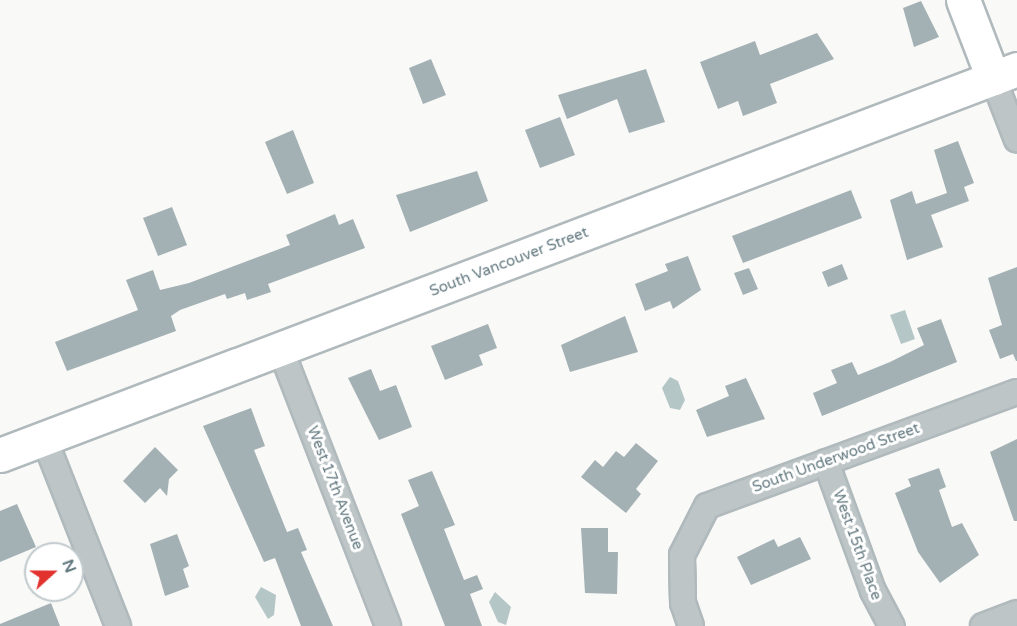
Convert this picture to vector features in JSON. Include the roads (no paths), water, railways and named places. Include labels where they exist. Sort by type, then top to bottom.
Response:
[{"type":"street","points":[[963,0],[1005,73],[1017,140]]},
{"type":"street","name":"South Vancouver Street","points":[[0,455],[1005,73]]},
{"type":"street","name":"West 17th Avenue","points":[[281,350],[388,626]]},
{"type":"street","name":"South Underwood Street","points":[[691,626],[682,603],[682,555],[706,506],[1017,392]]},
{"type":"street","points":[[44,438],[118,626]]},
{"type":"street","name":"West 15th Place","points":[[826,462],[873,591],[892,626]]},
{"type":"street","points":[[983,626],[1017,613]]}]
